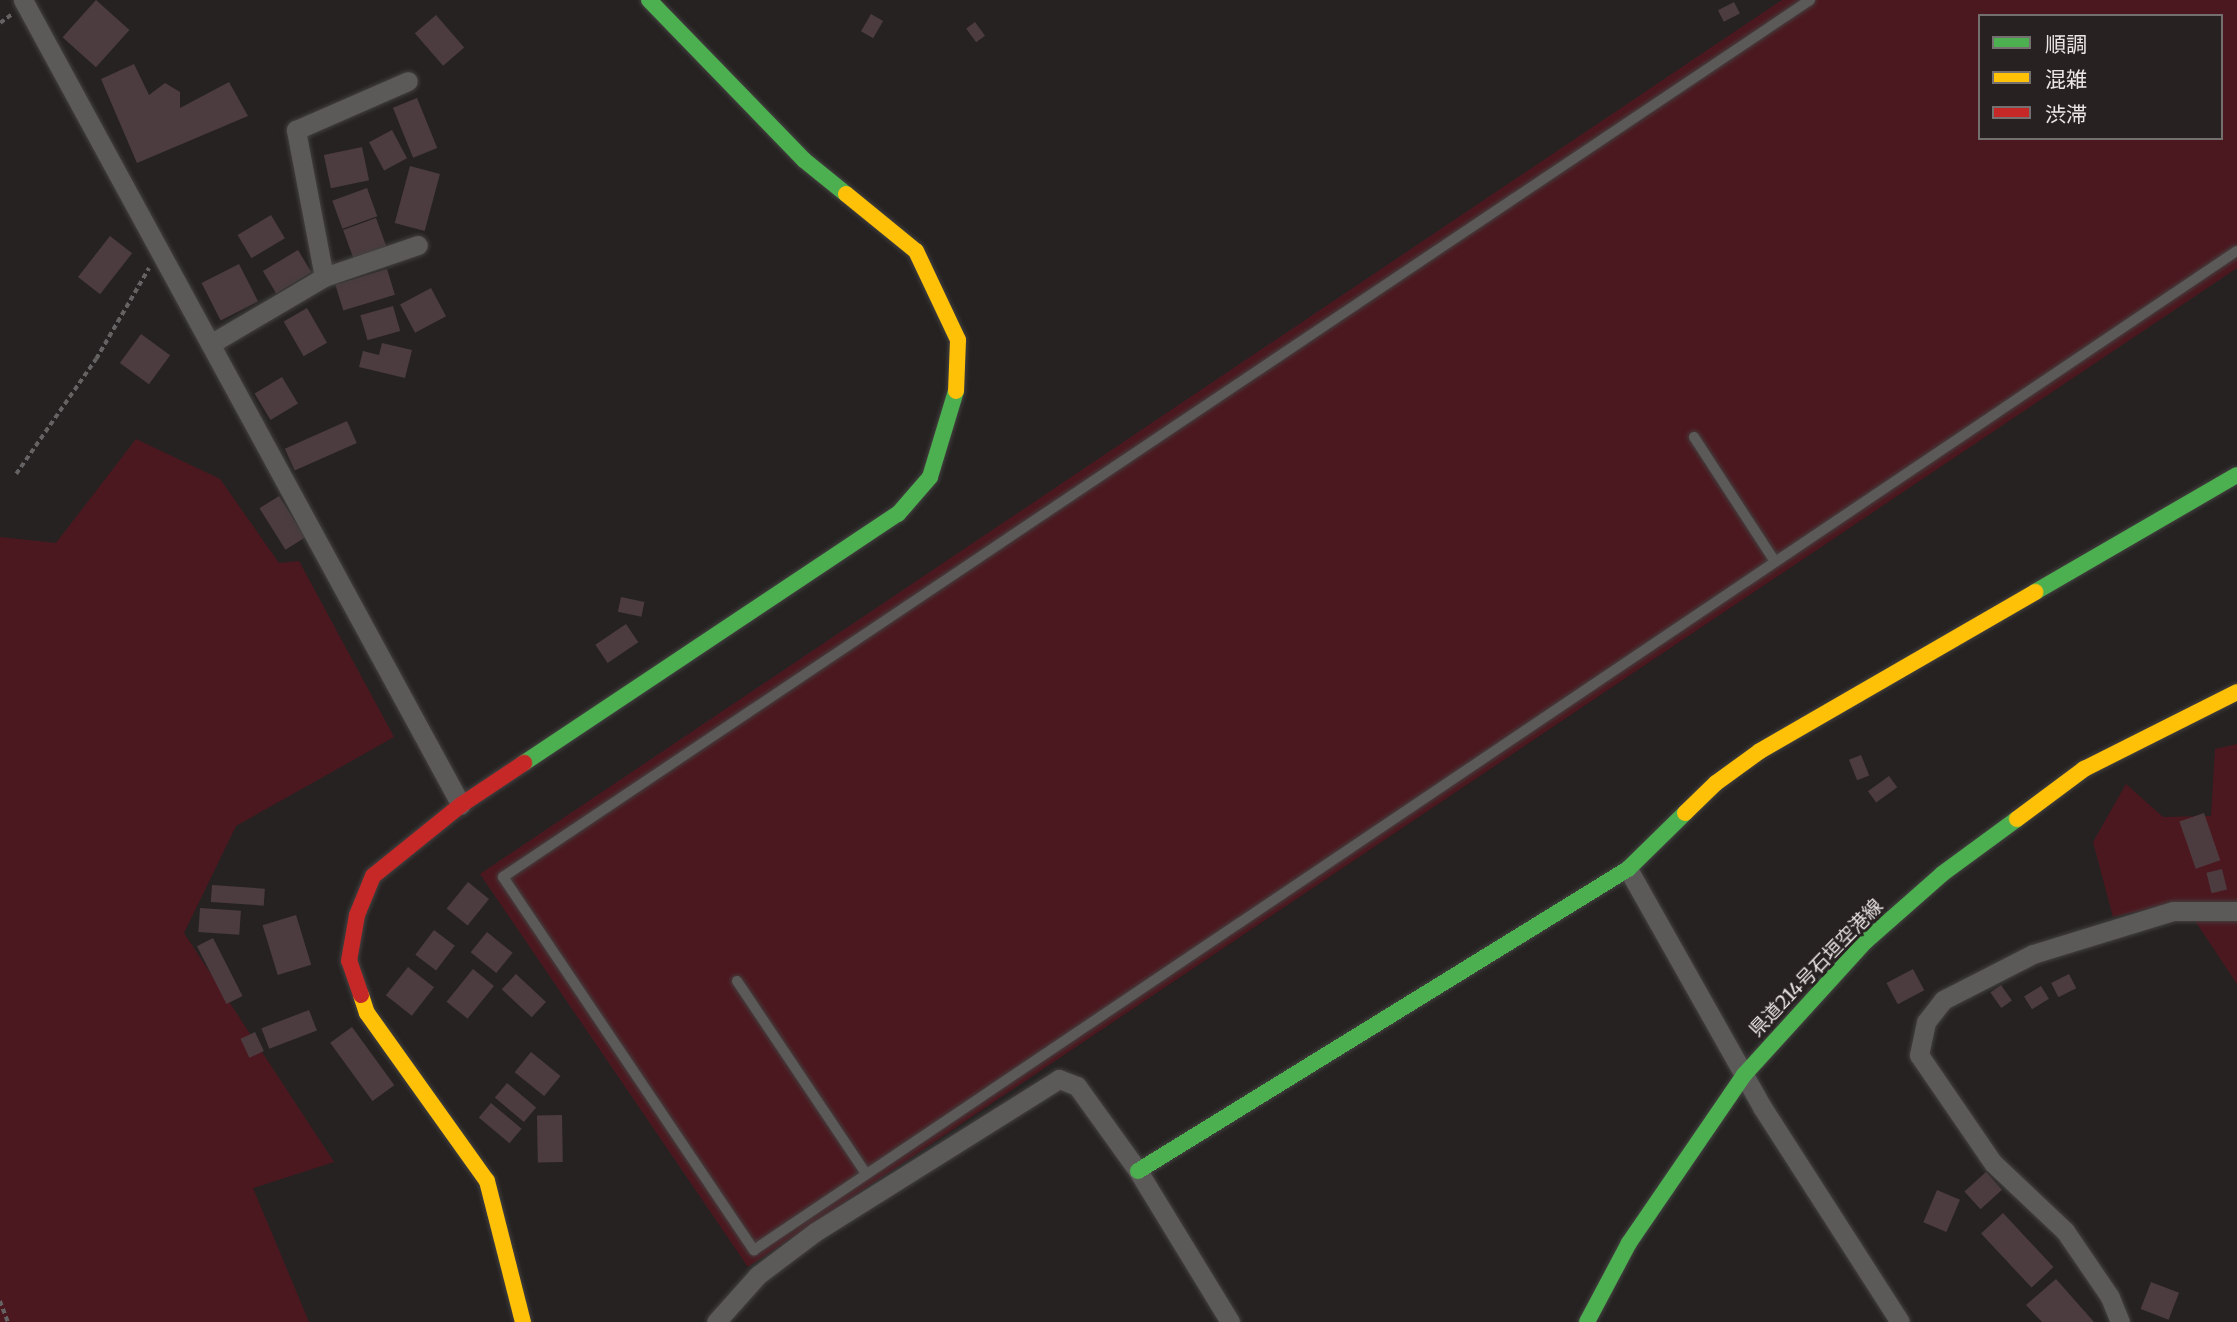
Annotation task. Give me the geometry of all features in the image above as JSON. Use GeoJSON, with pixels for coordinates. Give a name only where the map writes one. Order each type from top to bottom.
{"type":"FeatureCollection","features":[{"type":"Feature","properties":{"kind":"street"},"geometry":{"type":"LineString","coordinates":[[23,0],[461,805]]}},
{"type":"Feature","properties":{"kind":"street"},"geometry":{"type":"LineString","coordinates":[[523,1322],[487,1181],[367,1013],[349,961],[357,915],[373,876],[461,805],[898,514],[930,477],[951,420],[959,380],[958,340],[916,251],[804,160],[649,0]]}},
{"type":"Feature","properties":{"kind":"street"},"geometry":{"type":"LineString","coordinates":[[324,277],[296,130],[408,81]]}},
{"type":"Feature","properties":{"kind":"street"},"geometry":{"type":"LineString","coordinates":[[212,343],[324,277],[418,245]]}},
{"type":"Feature","properties":{"kind":"street"},"geometry":{"type":"LineString","coordinates":[[1138,1171],[1628,869],[1716,783],[1760,751],[2237,475]]}},
{"type":"Feature","properties":{"kind":"street","name":"県道214号石垣空港線"},"geometry":{"type":"LineString","coordinates":[[1587,1322],[1629,1243],[1744,1075],[1865,942],[1942,874],[2084,769],[2237,692]]}},
{"type":"Feature","properties":{"kind":"street"},"geometry":{"type":"LineString","coordinates":[[1628,869],[1744,1075],[1900,1322]]}},
{"type":"Feature","properties":{"kind":"street"},"geometry":{"type":"LineString","coordinates":[[2120,1322],[2110,1297],[2065,1231],[1993,1163],[1919,1055],[1926,1022],[1943,1000],[2033,954],[2173,911],[2237,911]]}},
{"type":"Feature","properties":{"kind":"street"},"geometry":{"type":"LineString","coordinates":[[716,1322],[758,1275],[815,1233],[1059,1079],[1077,1086],[1138,1171],[1230,1322]]}},
{"type":"Feature","properties":{"kind":"lane"},"geometry":{"type":"LineString","coordinates":[[1810,0],[503,877],[754,1250],[1774,560],[2237,251]]}},
{"type":"Feature","properties":{"kind":"lane"},"geometry":{"type":"LineString","coordinates":[[1694,437],[1774,560]]}},
{"type":"Feature","properties":{"kind":"lane"},"geometry":{"type":"LineString","coordinates":[[737,981],[866,1174]]}},
{"type":"Feature","properties":{"kind":"path"},"geometry":{"type":"LineString","coordinates":[[16,474],[96,359],[139,280],[161,253]]}},
{"type":"Feature","properties":{"kind":"path"},"geometry":{"type":"LineString","coordinates":[[0,1301],[8,1322]]}},
{"type":"Feature","properties":{"kind":"shaded area"},"geometry":{"type":"Polygon","coordinates":[[[1782,0],[2237,0],[2237,268],[748,1267],[480,874],[1782,0]]]}},
{"type":"Feature","properties":{"kind":"shaded area"},"geometry":{"type":"Polygon","coordinates":[[[136,439],[220,479],[279,563],[299,561],[394,737],[236,826],[184,933],[334,1162],[253,1188],[309,1322],[0,1322],[0,537],[56,543],[136,439]]]}},
{"type":"Feature","properties":{"kind":"shaded area"},"geometry":{"type":"Polygon","coordinates":[[[2237,744],[2237,984],[2182,901],[2113,917],[2093,842],[2126,784],[2163,817],[2211,816],[2215,749],[2237,744]]]}},
{"type":"Feature","properties":{"kind":"building"},"geometry":{"type":"Polygon","coordinates":[[[96,0],[129,30],[96,67],[63,37],[96,0]]]}},
{"type":"Feature","properties":{"kind":"building"},"geometry":{"type":"Polygon","coordinates":[[[1734,2],[1740,14],[1724,22],[1718,10],[1734,2]]]}},
{"type":"Feature","properties":{"kind":"building"},"geometry":{"type":"Polygon","coordinates":[[[871,14],[883,21],[873,38],[861,31],[871,14]]]}},
{"type":"Feature","properties":{"kind":"building"},"geometry":{"type":"Polygon","coordinates":[[[436,15],[464,47],[443,66],[415,33],[436,15]]]}},
{"type":"Feature","properties":{"kind":"building"},"geometry":{"type":"Polygon","coordinates":[[[975,22],[985,36],[976,42],[966,28],[975,22]]]}},
{"type":"Feature","properties":{"kind":"building"},"geometry":{"type":"Polygon","coordinates":[[[134,64],[149,95],[165,83],[180,92],[180,108],[229,82],[248,116],[137,163],[101,79],[134,64]]]}},
{"type":"Feature","properties":{"kind":"building"},"geometry":{"type":"Polygon","coordinates":[[[417,98],[437,148],[413,158],[393,108],[417,98]]]}},
{"type":"Feature","properties":{"kind":"building"},"geometry":{"type":"Polygon","coordinates":[[[392,130],[407,158],[384,170],[369,142],[392,130]]]}},
{"type":"Feature","properties":{"kind":"building"},"geometry":{"type":"Polygon","coordinates":[[[362,147],[369,180],[331,188],[324,155],[362,147]]]}},
{"type":"Feature","properties":{"kind":"building"},"geometry":{"type":"Polygon","coordinates":[[[410,166],[440,174],[425,231],[395,223],[410,166]]]}},
{"type":"Feature","properties":{"kind":"building"},"geometry":{"type":"Polygon","coordinates":[[[367,188],[377,216],[342,229],[332,201],[367,188]]]}},
{"type":"Feature","properties":{"kind":"building"},"geometry":{"type":"Polygon","coordinates":[[[271,215],[285,238],[251,258],[238,235],[271,215]]]}},
{"type":"Feature","properties":{"kind":"building"},"geometry":{"type":"Polygon","coordinates":[[[376,218],[386,246],[353,258],[343,230],[376,218]]]}},
{"type":"Feature","properties":{"kind":"building"},"geometry":{"type":"Polygon","coordinates":[[[110,236],[132,253],[100,294],[78,277],[110,236]]]}},
{"type":"Feature","properties":{"kind":"building"},"geometry":{"type":"Polygon","coordinates":[[[298,250],[311,272],[276,293],[263,271],[298,250]]]}},
{"type":"Feature","properties":{"kind":"building"},"geometry":{"type":"Polygon","coordinates":[[[239,264],[258,301],[221,320],[202,283],[239,264]]]}},
{"type":"Feature","properties":{"kind":"building"},"geometry":{"type":"Polygon","coordinates":[[[387,269],[395,295],[343,311],[335,285],[387,269]]]}},
{"type":"Feature","properties":{"kind":"building"},"geometry":{"type":"Polygon","coordinates":[[[431,288],[446,316],[415,333],[400,304],[431,288]]]}},
{"type":"Feature","properties":{"kind":"building"},"geometry":{"type":"Polygon","coordinates":[[[393,306],[400,331],[367,340],[360,315],[393,306]]]}},
{"type":"Feature","properties":{"kind":"building"},"geometry":{"type":"Polygon","coordinates":[[[307,308],[327,343],[304,356],[284,322],[307,308]]]}},
{"type":"Feature","properties":{"kind":"building"},"geometry":{"type":"Polygon","coordinates":[[[141,334],[170,355],[149,384],[120,363],[141,334]]]}},
{"type":"Feature","properties":{"kind":"building"},"geometry":{"type":"Polygon","coordinates":[[[382,343],[412,350],[405,378],[359,367],[363,351],[379,355],[382,343]]]}},
{"type":"Feature","properties":{"kind":"building"},"geometry":{"type":"Polygon","coordinates":[[[282,377],[298,404],[271,420],[255,393],[282,377]]]}},
{"type":"Feature","properties":{"kind":"building"},"geometry":{"type":"Polygon","coordinates":[[[347,421],[357,443],[295,471],[285,449],[347,421]]]}},
{"type":"Feature","properties":{"kind":"building"},"geometry":{"type":"Polygon","coordinates":[[[279,496],[305,538],[285,550],[259,508],[279,496]]]}},
{"type":"Feature","properties":{"kind":"building"},"geometry":{"type":"Polygon","coordinates":[[[621,597],[644,602],[641,617],[618,612],[621,597]]]}},
{"type":"Feature","properties":{"kind":"building"},"geometry":{"type":"Polygon","coordinates":[[[626,624],[638,642],[608,663],[595,645],[626,624]]]}},
{"type":"Feature","properties":{"kind":"building"},"geometry":{"type":"Polygon","coordinates":[[[1861,755],[1869,775],[1857,780],[1849,760],[1861,755]]]}},
{"type":"Feature","properties":{"kind":"building"},"geometry":{"type":"Polygon","coordinates":[[[1889,776],[1897,787],[1876,803],[1868,791],[1889,776]]]}},
{"type":"Feature","properties":{"kind":"building"},"geometry":{"type":"Polygon","coordinates":[[[2204,813],[2220,860],[2196,869],[2179,821],[2204,813]]]}},
{"type":"Feature","properties":{"kind":"building"},"geometry":{"type":"Polygon","coordinates":[[[2222,869],[2227,889],[2212,893],[2206,873],[2222,869]]]}},
{"type":"Feature","properties":{"kind":"building"},"geometry":{"type":"Polygon","coordinates":[[[468,882],[489,899],[468,925],[447,908],[468,882]]]}},
{"type":"Feature","properties":{"kind":"building"},"geometry":{"type":"Polygon","coordinates":[[[212,885],[265,889],[264,906],[211,902],[212,885]]]}},
{"type":"Feature","properties":{"kind":"building"},"geometry":{"type":"Polygon","coordinates":[[[200,908],[241,911],[239,935],[198,932],[200,908]]]}},
{"type":"Feature","properties":{"kind":"building"},"geometry":{"type":"Polygon","coordinates":[[[296,915],[311,965],[278,975],[263,925],[296,915]]]}},
{"type":"Feature","properties":{"kind":"building"},"geometry":{"type":"Polygon","coordinates":[[[434,930],[455,946],[436,970],[415,955],[434,930]]]}},
{"type":"Feature","properties":{"kind":"building"},"geometry":{"type":"Polygon","coordinates":[[[487,932],[513,953],[496,973],[471,952],[487,932]]]}},
{"type":"Feature","properties":{"kind":"building"},"geometry":{"type":"Polygon","coordinates":[[[213,938],[243,996],[226,1004],[197,946],[213,938]]]}},
{"type":"Feature","properties":{"kind":"building"},"geometry":{"type":"Polygon","coordinates":[[[408,967],[434,987],[412,1016],[386,995],[408,967]]]}},
{"type":"Feature","properties":{"kind":"building"},"geometry":{"type":"Polygon","coordinates":[[[473,969],[494,986],[468,1019],[447,1002],[473,969]]]}},
{"type":"Feature","properties":{"kind":"building"},"geometry":{"type":"Polygon","coordinates":[[[1913,969],[1924,990],[1898,1004],[1887,983],[1913,969]]]}},
{"type":"Feature","properties":{"kind":"building"},"geometry":{"type":"Polygon","coordinates":[[[516,974],[546,1002],[532,1017],[502,989],[516,974]]]}},
{"type":"Feature","properties":{"kind":"building"},"geometry":{"type":"Polygon","coordinates":[[[2069,974],[2076,988],[2058,997],[2051,983],[2069,974]]]}},
{"type":"Feature","properties":{"kind":"building"},"geometry":{"type":"Polygon","coordinates":[[[2001,985],[2012,1001],[2001,1008],[1990,992],[2001,985]]]}},
{"type":"Feature","properties":{"kind":"building"},"geometry":{"type":"Polygon","coordinates":[[[2041,986],[2049,999],[2032,1009],[2024,997],[2041,986]]]}},
{"type":"Feature","properties":{"kind":"building"},"geometry":{"type":"Polygon","coordinates":[[[309,1010],[317,1031],[269,1049],[261,1028],[309,1010]]]}},
{"type":"Feature","properties":{"kind":"building"},"geometry":{"type":"Polygon","coordinates":[[[352,1027],[394,1085],[372,1101],[330,1043],[352,1027]]]}},
{"type":"Feature","properties":{"kind":"building"},"geometry":{"type":"Polygon","coordinates":[[[255,1032],[264,1051],[249,1058],[240,1039],[255,1032]]]}},
{"type":"Feature","properties":{"kind":"building"},"geometry":{"type":"Polygon","coordinates":[[[531,1052],[561,1076],[544,1096],[515,1072],[531,1052]]]}},
{"type":"Feature","properties":{"kind":"building"},"geometry":{"type":"Polygon","coordinates":[[[507,1083],[536,1107],[524,1122],[495,1098],[507,1083]]]}},
{"type":"Feature","properties":{"kind":"building"},"geometry":{"type":"Polygon","coordinates":[[[491,1103],[522,1129],[509,1143],[479,1118],[491,1103]]]}},
{"type":"Feature","properties":{"kind":"building"},"geometry":{"type":"Polygon","coordinates":[[[537,1115],[562,1115],[563,1162],[538,1162],[537,1115]]]}},
{"type":"Feature","properties":{"kind":"building"},"geometry":{"type":"Polygon","coordinates":[[[1986,1172],[2002,1190],[1981,1209],[1964,1191],[1986,1172]]]}},
{"type":"Feature","properties":{"kind":"building"},"geometry":{"type":"Polygon","coordinates":[[[1937,1190],[1960,1200],[1946,1232],[1923,1222],[1937,1190]]]}},
{"type":"Feature","properties":{"kind":"building"},"geometry":{"type":"Polygon","coordinates":[[[2003,1213],[2053,1267],[2032,1288],[1981,1233],[2003,1213]]]}},
{"type":"Feature","properties":{"kind":"building"},"geometry":{"type":"Polygon","coordinates":[[[2056,1279],[2094,1322],[2042,1322],[2026,1305],[2056,1279]]]}},
{"type":"Feature","properties":{"kind":"building"},"geometry":{"type":"Polygon","coordinates":[[[2151,1282],[2179,1293],[2169,1320],[2141,1309],[2151,1282]]]}},
{"type":"Feature","properties":{"kind":"traffic: fast"},"geometry":{"type":"LineString","coordinates":[[649,0],[804,160],[846,194]]}},
{"type":"Feature","properties":{"kind":"traffic: fast"},"geometry":{"type":"LineString","coordinates":[[524,763],[898,514],[930,477],[956,391]]}},
{"type":"Feature","properties":{"kind":"traffic: fast"},"geometry":{"type":"LineString","coordinates":[[2035,592],[2237,475]]}},
{"type":"Feature","properties":{"kind":"traffic: fast"},"geometry":{"type":"LineString","coordinates":[[1138,1171],[1628,869],[1685,813]]}},
{"type":"Feature","properties":{"kind":"traffic: fast"},"geometry":{"type":"LineString","coordinates":[[1587,1322],[1629,1243],[1744,1075],[1865,942],[1942,874],[2017,819]]}},
{"type":"Feature","properties":{"kind":"traffic: slow"},"geometry":{"type":"LineString","coordinates":[[846,194],[916,251],[958,340],[956,391]]}},
{"type":"Feature","properties":{"kind":"traffic: slow"},"geometry":{"type":"LineString","coordinates":[[1685,813],[1716,783],[1760,751],[2035,592]]}},
{"type":"Feature","properties":{"kind":"traffic: slow"},"geometry":{"type":"LineString","coordinates":[[2017,819],[2084,769],[2237,692]]}},
{"type":"Feature","properties":{"kind":"traffic: slow"},"geometry":{"type":"LineString","coordinates":[[361,995],[367,1013],[487,1181],[523,1322]]}},
{"type":"Feature","properties":{"kind":"traffic: jam"},"geometry":{"type":"LineString","coordinates":[[361,995],[349,961],[357,915],[373,876],[461,805],[524,763]]}}]}
